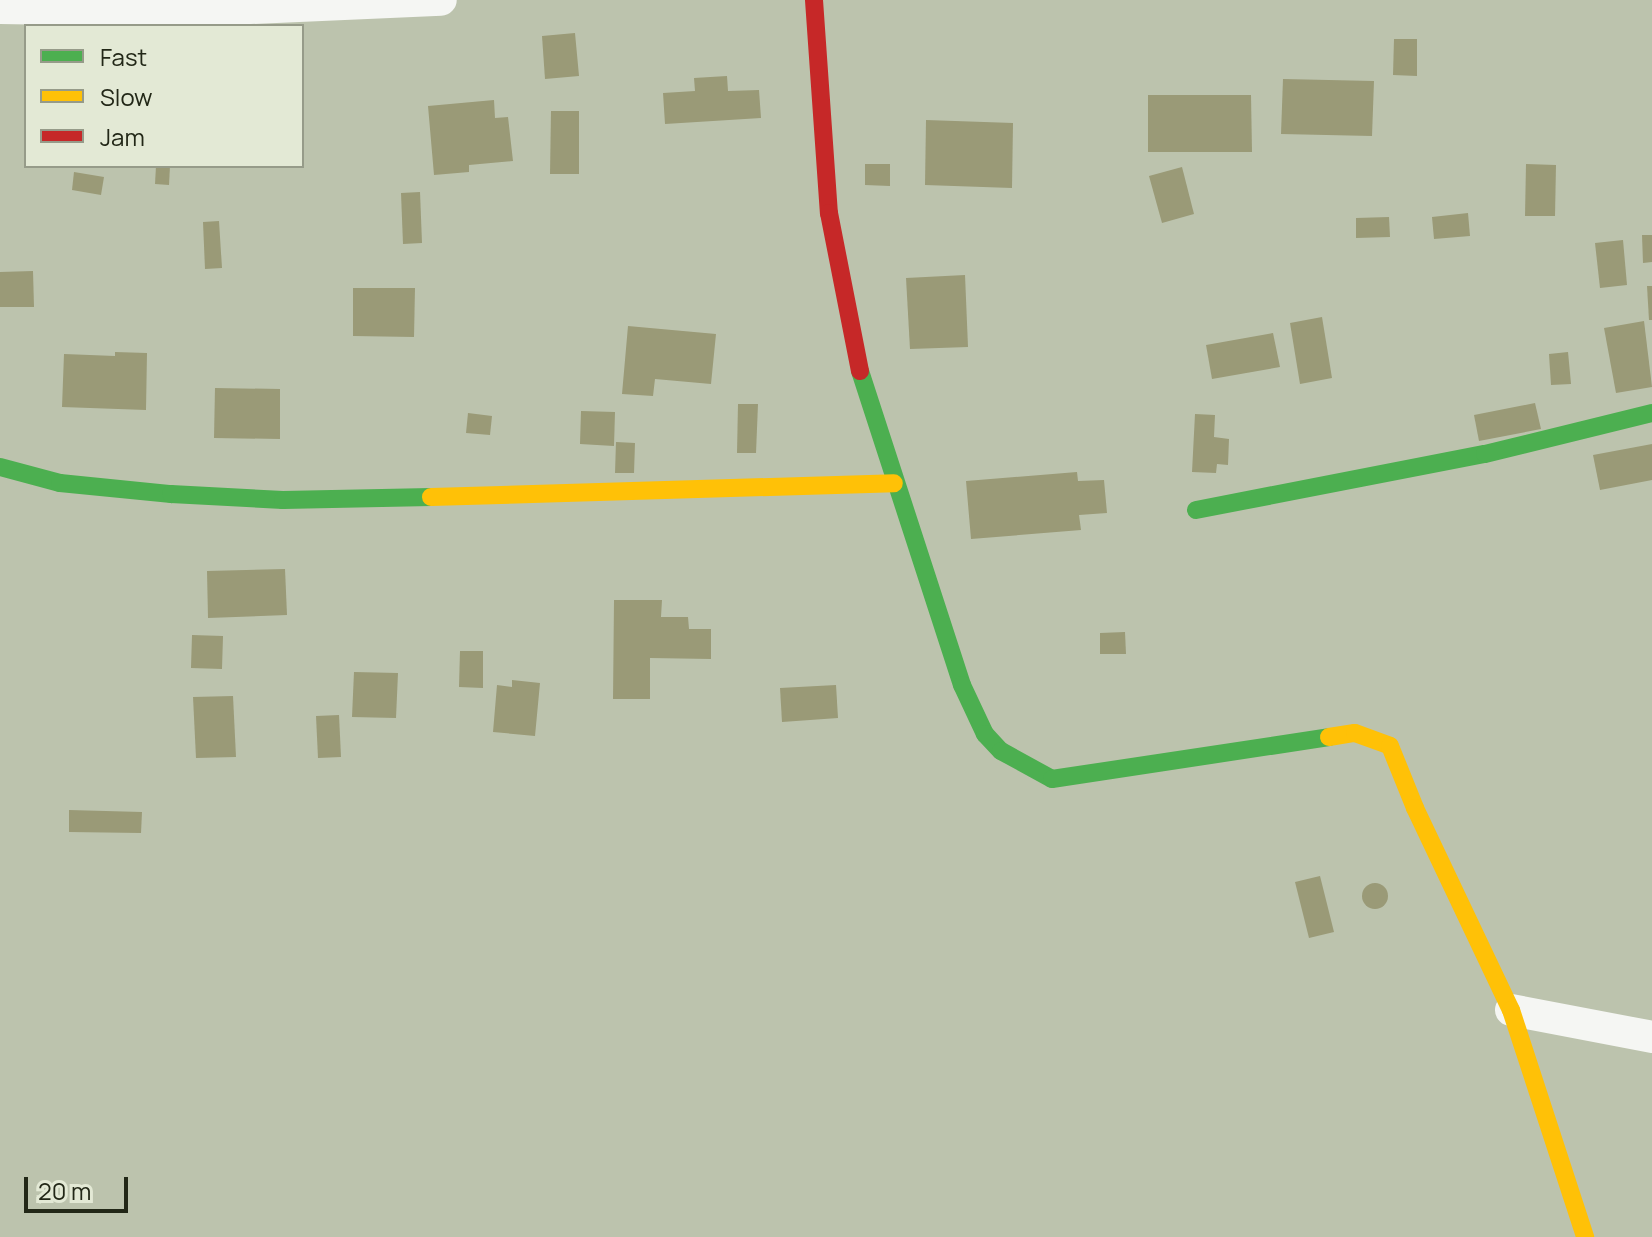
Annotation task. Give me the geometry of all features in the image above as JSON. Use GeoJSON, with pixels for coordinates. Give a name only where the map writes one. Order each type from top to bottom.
{"type":"FeatureCollection","features":[{"type":"Feature","properties":{"kind":"street"},"geometry":{"type":"LineString","coordinates":[[0,8],[36,4],[184,11],[441,0]]}},
{"type":"Feature","properties":{"kind":"street"},"geometry":{"type":"LineString","coordinates":[[814,0],[829,213],[857,361],[894,483],[930,579],[962,685],[985,734],[1001,751],[1052,779],[1355,733],[1381,740],[1390,746],[1511,1010],[1585,1237]]}},
{"type":"Feature","properties":{"kind":"street"},"geometry":{"type":"LineString","coordinates":[[1196,510],[1485,454],[1652,413]]}},
{"type":"Feature","properties":{"kind":"street"},"geometry":{"type":"LineString","coordinates":[[0,467],[60,483],[171,494],[283,500],[631,494],[894,483]]}},
{"type":"Feature","properties":{"kind":"street"},"geometry":{"type":"LineString","coordinates":[[1511,1010],[1652,1037]]}},
{"type":"Feature","properties":{"kind":"building"},"geometry":{"type":"Polygon","coordinates":[[[575,33],[579,76],[545,79],[542,36],[575,33]]]}},
{"type":"Feature","properties":{"kind":"building"},"geometry":{"type":"Polygon","coordinates":[[[1394,39],[1417,39],[1417,76],[1393,75],[1394,39]]]}},
{"type":"Feature","properties":{"kind":"building"},"geometry":{"type":"Polygon","coordinates":[[[727,76],[728,91],[759,90],[761,118],[665,124],[663,93],[695,91],[694,78],[727,76]]]}},
{"type":"Feature","properties":{"kind":"building"},"geometry":{"type":"Polygon","coordinates":[[[1283,79],[1374,81],[1372,136],[1281,134],[1283,79]]]}},
{"type":"Feature","properties":{"kind":"building"},"geometry":{"type":"Polygon","coordinates":[[[1148,95],[1251,95],[1252,152],[1148,152],[1148,95]]]}},
{"type":"Feature","properties":{"kind":"building"},"geometry":{"type":"Polygon","coordinates":[[[494,100],[495,118],[508,117],[513,161],[469,165],[469,172],[434,175],[428,106],[494,100]]]}},
{"type":"Feature","properties":{"kind":"building"},"geometry":{"type":"Polygon","coordinates":[[[551,111],[579,111],[579,174],[550,174],[551,111]]]}},
{"type":"Feature","properties":{"kind":"building"},"geometry":{"type":"Polygon","coordinates":[[[926,120],[1013,123],[1012,188],[925,185],[926,120]]]}},
{"type":"Feature","properties":{"kind":"building"},"geometry":{"type":"Polygon","coordinates":[[[865,164],[890,164],[890,186],[865,185],[865,164]]]}},
{"type":"Feature","properties":{"kind":"building"},"geometry":{"type":"Polygon","coordinates":[[[1526,164],[1556,165],[1555,216],[1525,216],[1526,164]]]}},
{"type":"Feature","properties":{"kind":"building"},"geometry":{"type":"Polygon","coordinates":[[[1182,167],[1194,214],[1162,223],[1149,176],[1182,167]]]}},
{"type":"Feature","properties":{"kind":"building"},"geometry":{"type":"Polygon","coordinates":[[[156,168],[170,168],[169,185],[155,184],[156,168]]]}},
{"type":"Feature","properties":{"kind":"building"},"geometry":{"type":"Polygon","coordinates":[[[74,172],[104,177],[101,195],[72,190],[74,172]]]}},
{"type":"Feature","properties":{"kind":"building"},"geometry":{"type":"Polygon","coordinates":[[[420,192],[422,243],[403,244],[401,193],[420,192]]]}},
{"type":"Feature","properties":{"kind":"building"},"geometry":{"type":"Polygon","coordinates":[[[1468,213],[1470,236],[1434,239],[1432,217],[1468,213]]]}},
{"type":"Feature","properties":{"kind":"building"},"geometry":{"type":"Polygon","coordinates":[[[1389,217],[1390,237],[1356,238],[1356,218],[1389,217]]]}},
{"type":"Feature","properties":{"kind":"building"},"geometry":{"type":"Polygon","coordinates":[[[219,221],[222,268],[205,269],[203,222],[219,221]]]}},
{"type":"Feature","properties":{"kind":"building"},"geometry":{"type":"Polygon","coordinates":[[[1642,235],[1652,235],[1652,262],[1643,263],[1642,235]]]}},
{"type":"Feature","properties":{"kind":"building"},"geometry":{"type":"Polygon","coordinates":[[[1623,240],[1627,285],[1600,288],[1595,243],[1623,240]]]}},
{"type":"Feature","properties":{"kind":"building"},"geometry":{"type":"Polygon","coordinates":[[[33,271],[34,307],[0,307],[0,272],[33,271]]]}},
{"type":"Feature","properties":{"kind":"building"},"geometry":{"type":"Polygon","coordinates":[[[965,275],[968,347],[910,349],[906,278],[965,275]]]}},
{"type":"Feature","properties":{"kind":"building"},"geometry":{"type":"Polygon","coordinates":[[[1647,286],[1652,286],[1652,320],[1649,320],[1647,286]]]}},
{"type":"Feature","properties":{"kind":"building"},"geometry":{"type":"Polygon","coordinates":[[[353,288],[415,288],[414,337],[353,336],[353,288]]]}},
{"type":"Feature","properties":{"kind":"building"},"geometry":{"type":"Polygon","coordinates":[[[1322,317],[1332,378],[1300,384],[1290,323],[1322,317]]]}},
{"type":"Feature","properties":{"kind":"building"},"geometry":{"type":"Polygon","coordinates":[[[1644,321],[1652,387],[1616,393],[1604,328],[1644,321]]]}},
{"type":"Feature","properties":{"kind":"building"},"geometry":{"type":"Polygon","coordinates":[[[628,326],[716,334],[711,384],[655,379],[653,396],[622,394],[628,326]]]}},
{"type":"Feature","properties":{"kind":"building"},"geometry":{"type":"Polygon","coordinates":[[[1273,333],[1280,367],[1212,379],[1206,345],[1273,333]]]}},
{"type":"Feature","properties":{"kind":"building"},"geometry":{"type":"Polygon","coordinates":[[[115,352],[147,353],[146,410],[62,407],[64,354],[115,356],[115,352]]]}},
{"type":"Feature","properties":{"kind":"building"},"geometry":{"type":"Polygon","coordinates":[[[1568,352],[1571,384],[1551,385],[1549,354],[1568,352]]]}},
{"type":"Feature","properties":{"kind":"building"},"geometry":{"type":"Polygon","coordinates":[[[215,388],[280,389],[280,439],[214,438],[215,388]]]}},
{"type":"Feature","properties":{"kind":"building"},"geometry":{"type":"Polygon","coordinates":[[[1535,403],[1541,429],[1479,441],[1474,415],[1535,403]]]}},
{"type":"Feature","properties":{"kind":"building"},"geometry":{"type":"Polygon","coordinates":[[[738,404],[758,404],[756,453],[737,453],[738,404]]]}},
{"type":"Feature","properties":{"kind":"building"},"geometry":{"type":"Polygon","coordinates":[[[581,411],[615,412],[614,446],[580,444],[581,411]]]}},
{"type":"Feature","properties":{"kind":"building"},"geometry":{"type":"Polygon","coordinates":[[[468,413],[492,416],[490,435],[466,433],[468,413]]]}},
{"type":"Feature","properties":{"kind":"building"},"geometry":{"type":"Polygon","coordinates":[[[1195,414],[1215,415],[1214,437],[1229,439],[1228,465],[1217,464],[1216,473],[1192,472],[1195,414]]]}},
{"type":"Feature","properties":{"kind":"building"},"geometry":{"type":"Polygon","coordinates":[[[616,442],[635,443],[634,473],[615,473],[616,442]]]}},
{"type":"Feature","properties":{"kind":"building"},"geometry":{"type":"Polygon","coordinates":[[[1652,444],[1652,480],[1600,490],[1593,455],[1652,444]]]}},
{"type":"Feature","properties":{"kind":"building"},"geometry":{"type":"Polygon","coordinates":[[[1077,472],[1078,481],[1104,480],[1107,513],[1079,515],[1081,530],[971,539],[966,481],[1077,472]]]}},
{"type":"Feature","properties":{"kind":"building"},"geometry":{"type":"Polygon","coordinates":[[[285,569],[287,615],[208,618],[207,571],[285,569]]]}},
{"type":"Feature","properties":{"kind":"building"},"geometry":{"type":"Polygon","coordinates":[[[614,600],[662,600],[661,617],[688,617],[689,629],[711,629],[711,659],[650,658],[650,699],[613,699],[614,600]]]}},
{"type":"Feature","properties":{"kind":"building"},"geometry":{"type":"Polygon","coordinates":[[[1125,632],[1126,654],[1100,654],[1100,633],[1125,632]]]}},
{"type":"Feature","properties":{"kind":"building"},"geometry":{"type":"Polygon","coordinates":[[[192,635],[223,636],[222,669],[191,668],[192,635]]]}},
{"type":"Feature","properties":{"kind":"building"},"geometry":{"type":"Polygon","coordinates":[[[460,651],[483,651],[483,688],[459,687],[460,651]]]}},
{"type":"Feature","properties":{"kind":"building"},"geometry":{"type":"Polygon","coordinates":[[[354,672],[398,673],[396,718],[352,717],[354,672]]]}},
{"type":"Feature","properties":{"kind":"building"},"geometry":{"type":"Polygon","coordinates":[[[512,680],[540,683],[535,736],[493,732],[497,685],[512,687],[512,680]]]}},
{"type":"Feature","properties":{"kind":"building"},"geometry":{"type":"Polygon","coordinates":[[[836,685],[838,718],[782,722],[780,688],[836,685]]]}},
{"type":"Feature","properties":{"kind":"building"},"geometry":{"type":"Polygon","coordinates":[[[233,696],[236,757],[196,758],[193,697],[233,696]]]}},
{"type":"Feature","properties":{"kind":"building"},"geometry":{"type":"Polygon","coordinates":[[[339,715],[341,757],[318,758],[316,716],[339,715]]]}},
{"type":"Feature","properties":{"kind":"building"},"geometry":{"type":"Polygon","coordinates":[[[69,810],[142,812],[141,833],[69,832],[69,810]]]}},
{"type":"Feature","properties":{"kind":"building"},"geometry":{"type":"Polygon","coordinates":[[[1320,876],[1334,932],[1309,938],[1295,882],[1320,876]]]}},
{"type":"Feature","properties":{"kind":"building"},"geometry":{"type":"Polygon","coordinates":[[[1375,883],[1384,887],[1388,896],[1384,905],[1375,909],[1366,905],[1362,896],[1366,887],[1375,883]]]}},
{"type":"Feature","properties":{"kind":"traffic: fast"},"geometry":{"type":"LineString","coordinates":[[860,371],[962,685],[985,734],[1001,751],[1052,779],[1329,737]]}},
{"type":"Feature","properties":{"kind":"traffic: fast"},"geometry":{"type":"LineString","coordinates":[[1196,510],[1485,454],[1652,413]]}},
{"type":"Feature","properties":{"kind":"traffic: fast"},"geometry":{"type":"LineString","coordinates":[[0,467],[60,483],[171,494],[283,500],[431,497]]}},
{"type":"Feature","properties":{"kind":"traffic: slow"},"geometry":{"type":"LineString","coordinates":[[431,497],[894,483]]}},
{"type":"Feature","properties":{"kind":"traffic: slow"},"geometry":{"type":"LineString","coordinates":[[1329,737],[1355,733],[1390,746],[1415,808],[1511,1010],[1585,1237]]}},
{"type":"Feature","properties":{"kind":"traffic: jam"},"geometry":{"type":"LineString","coordinates":[[814,0],[829,213],[860,371]]}}]}
